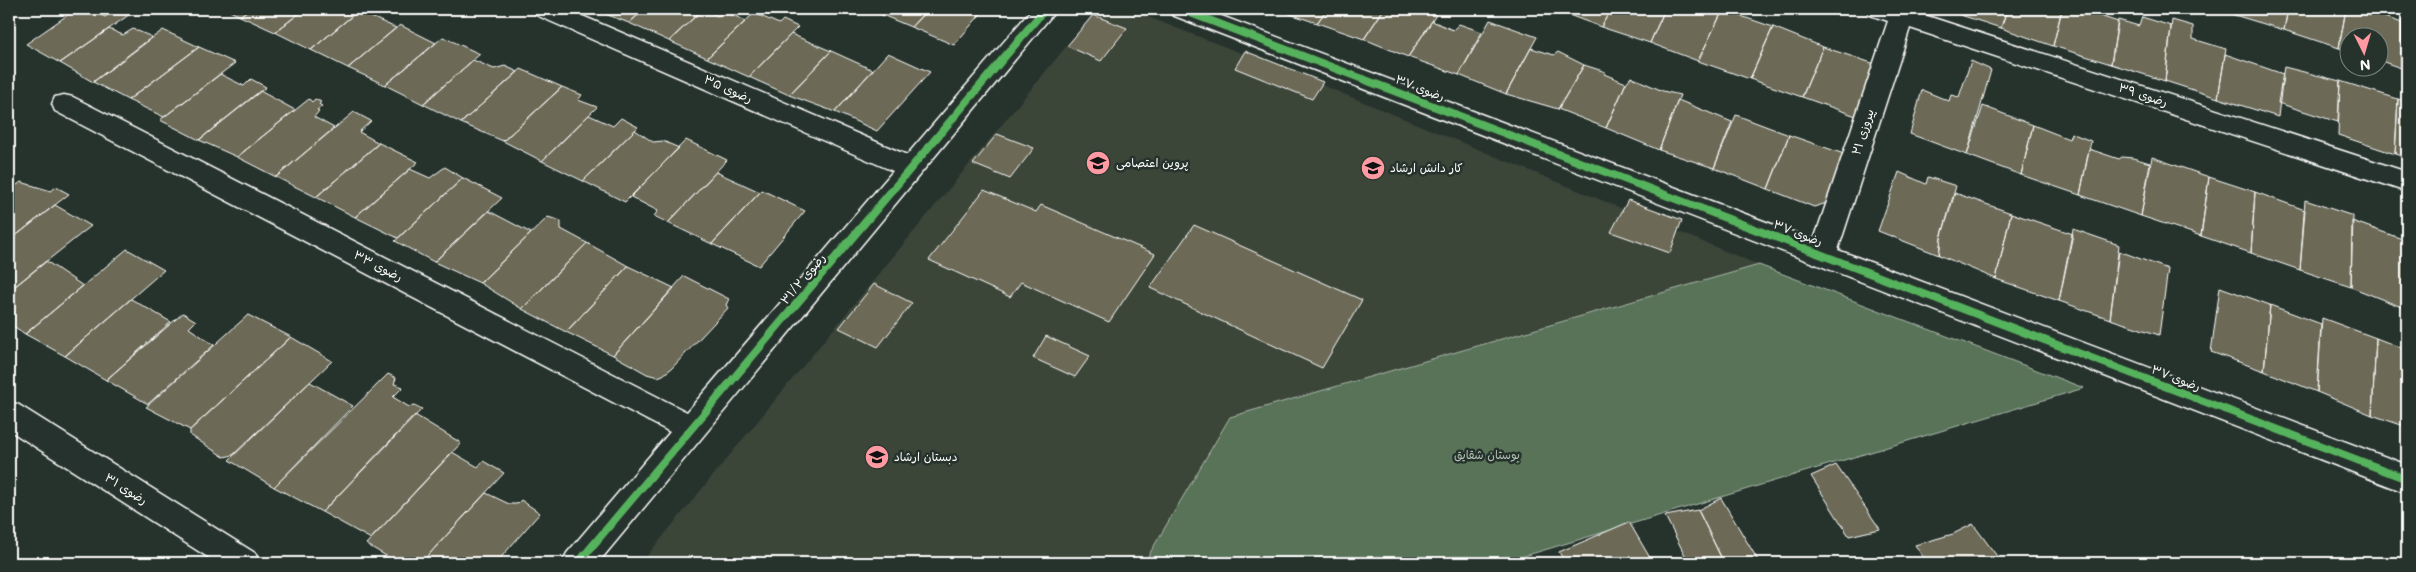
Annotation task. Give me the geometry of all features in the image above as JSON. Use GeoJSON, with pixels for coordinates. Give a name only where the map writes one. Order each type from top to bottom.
{"type":"FeatureCollection","features":[{"type":"Feature","properties":{"kind":"street","name":"رضوی ۳۵"},"geometry":{"type":"LineString","coordinates":[[544,9],[911,168]]}},
{"type":"Feature","properties":{"kind":"street","name":"رضوی ۳۱/۲"},"geometry":{"type":"LineString","coordinates":[[578,563],[1045,9]]}},
{"type":"Feature","properties":{"kind":"street","name":"رضوی ۳۷"},"geometry":{"type":"LineString","coordinates":[[1180,9],[2407,479]]}},
{"type":"Feature","properties":{"kind":"street","name":"پیروزی ۲۱"},"geometry":{"type":"LineString","coordinates":[[1823,255],[1894,11]]}},
{"type":"Feature","properties":{"kind":"street","name":"رضوی ۳۹"},"geometry":{"type":"LineString","coordinates":[[1894,11],[2407,182]]}},
{"type":"Feature","properties":{"kind":"street","name":"رضوی ۳۳"},"geometry":{"type":"LineString","coordinates":[[64,104],[692,429]]}},
{"type":"Feature","properties":{"kind":"street","name":"رضوی ۳۱"},"geometry":{"type":"LineString","coordinates":[[12,422],[244,563]]}},
{"type":"Feature","properties":{"kind":"shaded area"},"geometry":{"type":"Polygon","coordinates":[[[1097,9],[1127,9],[1288,71],[1759,265],[1230,417],[1144,563],[641,563],[1097,9]]]}},
{"type":"Feature","properties":{"kind":"green space","name":"بوستان شقایق"},"geometry":{"type":"Polygon","coordinates":[[[1759,265],[2084,388],[1501,563],[1144,563],[1230,417],[1759,265]]]}},
{"type":"Feature","properties":{"kind":"building"},"geometry":{"type":"Polygon","coordinates":[[[76,9],[90,9],[105,17],[116,9],[126,9],[133,12],[60,63],[26,44],[76,9]]]}},
{"type":"Feature","properties":{"kind":"building"},"geometry":{"type":"Polygon","coordinates":[[[226,9],[249,9],[240,16],[226,9]]]}},
{"type":"Feature","properties":{"kind":"building"},"geometry":{"type":"Polygon","coordinates":[[[249,9],[305,9],[275,32],[240,16],[249,9]]]}},
{"type":"Feature","properties":{"kind":"building"},"geometry":{"type":"Polygon","coordinates":[[[305,9],[360,9],[311,50],[275,32],[305,9]]]}},
{"type":"Feature","properties":{"kind":"building"},"geometry":{"type":"Polygon","coordinates":[[[592,9],[645,9],[629,23],[592,9]]]}},
{"type":"Feature","properties":{"kind":"building"},"geometry":{"type":"Polygon","coordinates":[[[645,9],[703,9],[669,41],[629,23],[645,9]]]}},
{"type":"Feature","properties":{"kind":"building"},"geometry":{"type":"Polygon","coordinates":[[[703,9],[718,16],[724,11],[746,21],[707,58],[669,41],[703,9]]]}},
{"type":"Feature","properties":{"kind":"building"},"geometry":{"type":"Polygon","coordinates":[[[871,9],[928,9],[911,27],[871,9]]]}},
{"type":"Feature","properties":{"kind":"building"},"geometry":{"type":"Polygon","coordinates":[[[928,9],[985,9],[954,45],[911,27],[928,9]]]}},
{"type":"Feature","properties":{"kind":"building"},"geometry":{"type":"Polygon","coordinates":[[[1275,9],[1327,9],[1317,23],[1275,9]]]}},
{"type":"Feature","properties":{"kind":"building"},"geometry":{"type":"Polygon","coordinates":[[[1327,9],[1384,9],[1364,39],[1317,23],[1327,9]]]}},
{"type":"Feature","properties":{"kind":"building"},"geometry":{"type":"Polygon","coordinates":[[[1384,9],[1419,9],[1436,15],[1408,57],[1364,39],[1384,9]]]}},
{"type":"Feature","properties":{"kind":"building"},"geometry":{"type":"Polygon","coordinates":[[[1553,9],[1611,9],[1601,27],[1553,9]]]}},
{"type":"Feature","properties":{"kind":"building"},"geometry":{"type":"Polygon","coordinates":[[[1611,9],[1665,9],[1650,43],[1601,27],[1611,9]]]}},
{"type":"Feature","properties":{"kind":"building"},"geometry":{"type":"Polygon","coordinates":[[[1665,9],[1723,10],[1698,61],[1650,43],[1665,9]]]}},
{"type":"Feature","properties":{"kind":"building"},"geometry":{"type":"Polygon","coordinates":[[[1949,9],[2007,9],[2001,28],[1948,11],[1949,9]]]}},
{"type":"Feature","properties":{"kind":"building"},"geometry":{"type":"Polygon","coordinates":[[[2007,9],[2062,9],[2053,46],[2001,28],[2007,9]]]}},
{"type":"Feature","properties":{"kind":"building"},"geometry":{"type":"Polygon","coordinates":[[[2062,9],[2079,9],[2118,22],[2111,64],[2053,46],[2062,9]]]}},
{"type":"Feature","properties":{"kind":"building"},"geometry":{"type":"Polygon","coordinates":[[[2232,9],[2288,9],[2284,30],[2231,14],[2232,9]]]}},
{"type":"Feature","properties":{"kind":"building"},"geometry":{"type":"Polygon","coordinates":[[[2288,9],[2346,9],[2343,28],[2338,28],[2338,48],[2284,30],[2288,9]]]}},
{"type":"Feature","properties":{"kind":"building"},"geometry":{"type":"Polygon","coordinates":[[[2346,9],[2361,9],[2402,23],[2401,68],[2388,63],[2388,28],[2343,28],[2346,9]]]}},
{"type":"Feature","properties":{"kind":"building"},"geometry":{"type":"Polygon","coordinates":[[[1723,10],[1773,27],[1750,79],[1698,61],[1723,10]]]}},
{"type":"Feature","properties":{"kind":"building"},"geometry":{"type":"Polygon","coordinates":[[[358,11],[396,28],[348,68],[311,50],[358,11]]]}},
{"type":"Feature","properties":{"kind":"building"},"geometry":{"type":"Polygon","coordinates":[[[754,13],[779,24],[783,20],[798,27],[749,77],[707,58],[754,13]]]}},
{"type":"Feature","properties":{"kind":"building"},"geometry":{"type":"Polygon","coordinates":[[[1093,15],[1127,28],[1101,61],[1067,46],[1093,15]]]}},
{"type":"Feature","properties":{"kind":"building"},"geometry":{"type":"Polygon","coordinates":[[[2142,17],[2171,26],[2165,81],[2111,64],[2118,20],[2139,26],[2142,17]]]}},
{"type":"Feature","properties":{"kind":"building"},"geometry":{"type":"Polygon","coordinates":[[[2402,17],[2407,18],[2407,70],[2401,68],[2402,17]]]}},
{"type":"Feature","properties":{"kind":"building"},"geometry":{"type":"Polygon","coordinates":[[[1490,20],[1537,37],[1506,94],[1459,75],[1490,20]]]}},
{"type":"Feature","properties":{"kind":"building"},"geometry":{"type":"Polygon","coordinates":[[[2172,20],[2193,26],[2193,39],[2226,49],[2218,98],[2165,81],[2172,20]]]}},
{"type":"Feature","properties":{"kind":"building"},"geometry":{"type":"Polygon","coordinates":[[[1432,21],[1453,30],[1459,24],[1482,32],[1459,75],[1408,57],[1432,21]]]}},
{"type":"Feature","properties":{"kind":"building"},"geometry":{"type":"Polygon","coordinates":[[[400,25],[436,43],[385,85],[348,68],[400,25]]]}},
{"type":"Feature","properties":{"kind":"building"},"geometry":{"type":"Polygon","coordinates":[[[1773,27],[1823,47],[1802,97],[1750,79],[1773,27]]]}},
{"type":"Feature","properties":{"kind":"building"},"geometry":{"type":"Polygon","coordinates":[[[109,29],[123,35],[133,29],[152,37],[93,82],[60,63],[109,29]]]}},
{"type":"Feature","properties":{"kind":"building"},"geometry":{"type":"Polygon","coordinates":[[[163,30],[199,47],[128,100],[93,82],[163,30]]]}},
{"type":"Feature","properties":{"kind":"building"},"geometry":{"type":"Polygon","coordinates":[[[791,34],[831,51],[789,95],[749,77],[791,34]]]}},
{"type":"Feature","properties":{"kind":"building"},"geometry":{"type":"Polygon","coordinates":[[[443,37],[480,54],[423,104],[385,85],[443,37]]]}},
{"type":"Feature","properties":{"kind":"building"},"geometry":{"type":"Polygon","coordinates":[[[199,47],[235,63],[164,117],[128,100],[199,47]]]}},
{"type":"Feature","properties":{"kind":"building"},"geometry":{"type":"Polygon","coordinates":[[[1823,47],[1875,64],[1856,116],[1802,97],[1823,47]]]}},
{"type":"Feature","properties":{"kind":"building"},"geometry":{"type":"Polygon","coordinates":[[[1531,48],[1554,55],[1558,52],[1584,65],[1558,109],[1506,94],[1531,48]]]}},
{"type":"Feature","properties":{"kind":"building"},"geometry":{"type":"Polygon","coordinates":[[[831,51],[873,70],[835,112],[789,95],[831,51]]]}},
{"type":"Feature","properties":{"kind":"building"},"geometry":{"type":"Polygon","coordinates":[[[1245,51],[1323,82],[1312,99],[1235,68],[1245,51]]]}},
{"type":"Feature","properties":{"kind":"building"},"geometry":{"type":"Polygon","coordinates":[[[888,53],[930,72],[877,131],[835,112],[888,53]]]}},
{"type":"Feature","properties":{"kind":"building"},"geometry":{"type":"Polygon","coordinates":[[[2225,54],[2283,74],[2278,117],[2218,98],[2225,54]]]}},
{"type":"Feature","properties":{"kind":"building"},"geometry":{"type":"Polygon","coordinates":[[[473,60],[494,69],[505,66],[518,72],[461,123],[423,104],[473,60]]]}},
{"type":"Feature","properties":{"kind":"building"},"geometry":{"type":"Polygon","coordinates":[[[1971,61],[1991,70],[1967,155],[1910,134],[1922,90],[1949,101],[1951,95],[1959,97],[1971,61]]]}},
{"type":"Feature","properties":{"kind":"building"},"geometry":{"type":"Polygon","coordinates":[[[1584,65],[1606,72],[1604,74],[1626,83],[1606,128],[1558,109],[1584,65]]]}},
{"type":"Feature","properties":{"kind":"building"},"geometry":{"type":"Polygon","coordinates":[[[2284,67],[2340,81],[2338,122],[2278,103],[2284,67]]]}},
{"type":"Feature","properties":{"kind":"building"},"geometry":{"type":"Polygon","coordinates":[[[521,69],[562,87],[503,141],[461,123],[521,69]]]}},
{"type":"Feature","properties":{"kind":"building"},"geometry":{"type":"Polygon","coordinates":[[[220,74],[244,86],[251,79],[266,87],[199,140],[160,120],[220,74]]]}},
{"type":"Feature","properties":{"kind":"building"},"geometry":{"type":"Polygon","coordinates":[[[1631,77],[1663,91],[1680,95],[1659,150],[1606,128],[1626,83],[1631,77]]]}},
{"type":"Feature","properties":{"kind":"building"},"geometry":{"type":"Polygon","coordinates":[[[2340,81],[2398,99],[2395,154],[2338,135],[2340,81]]]}},
{"type":"Feature","properties":{"kind":"building"},"geometry":{"type":"Polygon","coordinates":[[[562,87],[582,95],[578,100],[597,107],[542,161],[503,141],[562,87]]]}},
{"type":"Feature","properties":{"kind":"building"},"geometry":{"type":"Polygon","coordinates":[[[260,91],[295,110],[237,157],[199,140],[260,91]]]}},
{"type":"Feature","properties":{"kind":"building"},"geometry":{"type":"Polygon","coordinates":[[[309,99],[312,102],[315,99],[321,102],[319,104],[322,106],[317,110],[319,111],[314,117],[334,128],[276,177],[237,157],[309,99]]]}},
{"type":"Feature","properties":{"kind":"building"},"geometry":{"type":"Polygon","coordinates":[[[2398,99],[2407,102],[2407,158],[2395,154],[2398,99]]]}},
{"type":"Feature","properties":{"kind":"building"},"geometry":{"type":"Polygon","coordinates":[[[1678,100],[1732,122],[1714,168],[1659,150],[1678,100]]]}},
{"type":"Feature","properties":{"kind":"building"},"geometry":{"type":"Polygon","coordinates":[[[1983,106],[2033,125],[2021,175],[1967,155],[1983,106]]]}},
{"type":"Feature","properties":{"kind":"building"},"geometry":{"type":"Polygon","coordinates":[[[354,112],[371,121],[359,132],[379,143],[316,197],[276,177],[354,112]]]}},
{"type":"Feature","properties":{"kind":"building"},"geometry":{"type":"Polygon","coordinates":[[[589,115],[613,126],[621,118],[638,127],[583,181],[542,161],[589,115]]]}},
{"type":"Feature","properties":{"kind":"building"},"geometry":{"type":"Polygon","coordinates":[[[1736,115],[1789,135],[1768,189],[1714,168],[1736,115]]]}},
{"type":"Feature","properties":{"kind":"building"},"geometry":{"type":"Polygon","coordinates":[[[2033,125],[2069,139],[2071,133],[2091,141],[2080,195],[2021,175],[2033,125]]]}},
{"type":"Feature","properties":{"kind":"building"},"geometry":{"type":"Polygon","coordinates":[[[635,130],[653,142],[663,141],[679,148],[625,202],[583,181],[635,130]]]}},
{"type":"Feature","properties":{"kind":"building"},"geometry":{"type":"Polygon","coordinates":[[[997,134],[1034,148],[1010,179],[973,164],[997,134]]]}},
{"type":"Feature","properties":{"kind":"building"},"geometry":{"type":"Polygon","coordinates":[[[1789,135],[1844,154],[1827,203],[1814,207],[1768,189],[1789,135]]]}},
{"type":"Feature","properties":{"kind":"building"},"geometry":{"type":"Polygon","coordinates":[[[686,140],[727,160],[668,223],[654,216],[658,211],[631,197],[686,140]]]}},
{"type":"Feature","properties":{"kind":"building"},"geometry":{"type":"Polygon","coordinates":[[[379,143],[418,162],[355,217],[316,197],[379,143]]]}},
{"type":"Feature","properties":{"kind":"building"},"geometry":{"type":"Polygon","coordinates":[[[2089,149],[2119,159],[2122,157],[2133,158],[2150,163],[2141,216],[2080,195],[2089,149]]]}},
{"type":"Feature","properties":{"kind":"building"},"geometry":{"type":"Polygon","coordinates":[[[2152,157],[2209,177],[2201,236],[2141,216],[2152,157]]]}},
{"type":"Feature","properties":{"kind":"building"},"geometry":{"type":"Polygon","coordinates":[[[445,167],[463,178],[398,238],[355,217],[410,169],[430,178],[445,167]]]}},
{"type":"Feature","properties":{"kind":"building"},"geometry":{"type":"Polygon","coordinates":[[[716,172],[760,192],[712,244],[668,223],[716,172]]]}},
{"type":"Feature","properties":{"kind":"building"},"geometry":{"type":"Polygon","coordinates":[[[1899,172],[1926,184],[1928,177],[1956,186],[1941,238],[1939,255],[1878,231],[1899,172]]]}},
{"type":"Feature","properties":{"kind":"building"},"geometry":{"type":"Polygon","coordinates":[[[2209,177],[2255,192],[2251,253],[2201,236],[2209,177]]]}},
{"type":"Feature","properties":{"kind":"building"},"geometry":{"type":"Polygon","coordinates":[[[463,178],[502,198],[434,262],[395,241],[463,178]]]}},
{"type":"Feature","properties":{"kind":"building"},"geometry":{"type":"Polygon","coordinates":[[[21,182],[51,191],[56,187],[69,194],[9,241],[9,191],[21,182]]]}},
{"type":"Feature","properties":{"kind":"building"},"geometry":{"type":"Polygon","coordinates":[[[762,190],[805,211],[759,266],[712,244],[762,190]]]}},
{"type":"Feature","properties":{"kind":"building"},"geometry":{"type":"Polygon","coordinates":[[[984,190],[1036,212],[1041,205],[1155,254],[1109,322],[1021,282],[1010,297],[929,260],[984,190]]]}},
{"type":"Feature","properties":{"kind":"building"},"geometry":{"type":"Polygon","coordinates":[[[2255,192],[2305,210],[2300,270],[2251,253],[2255,192]]]}},
{"type":"Feature","properties":{"kind":"building"},"geometry":{"type":"Polygon","coordinates":[[[1955,193],[2011,213],[1996,279],[1939,255],[1941,238],[1955,193]]]}},
{"type":"Feature","properties":{"kind":"building"},"geometry":{"type":"Polygon","coordinates":[[[1628,200],[1682,220],[1670,253],[1611,232],[1628,200]]]}},
{"type":"Feature","properties":{"kind":"building"},"geometry":{"type":"Polygon","coordinates":[[[2305,200],[2353,216],[2351,287],[2300,270],[2305,200]]]}},
{"type":"Feature","properties":{"kind":"building"},"geometry":{"type":"Polygon","coordinates":[[[55,205],[91,226],[9,291],[9,241],[55,205]]]}},
{"type":"Feature","properties":{"kind":"building"},"geometry":{"type":"Polygon","coordinates":[[[489,211],[531,233],[480,283],[434,262],[489,211]]]}},
{"type":"Feature","properties":{"kind":"building"},"geometry":{"type":"Polygon","coordinates":[[[2011,213],[2073,234],[2059,301],[1996,279],[2011,213]]]}},
{"type":"Feature","properties":{"kind":"building"},"geometry":{"type":"Polygon","coordinates":[[[548,217],[561,221],[561,229],[587,243],[522,309],[480,283],[548,217]]]}},
{"type":"Feature","properties":{"kind":"building"},"geometry":{"type":"Polygon","coordinates":[[[2352,221],[2405,240],[2404,308],[2351,287],[2352,221]]]}},
{"type":"Feature","properties":{"kind":"building"},"geometry":{"type":"Polygon","coordinates":[[[1194,225],[1362,300],[1322,368],[1150,288],[1194,225]]]}},
{"type":"Feature","properties":{"kind":"building"},"geometry":{"type":"Polygon","coordinates":[[[2073,229],[2119,245],[2110,319],[2059,301],[2073,229]]]}},
{"type":"Feature","properties":{"kind":"building"},"geometry":{"type":"Polygon","coordinates":[[[2405,240],[2407,240],[2407,310],[2404,308],[2405,240]]]}},
{"type":"Feature","properties":{"kind":"building"},"geometry":{"type":"Polygon","coordinates":[[[587,243],[628,266],[566,332],[522,309],[587,243]]]}},
{"type":"Feature","properties":{"kind":"building"},"geometry":{"type":"Polygon","coordinates":[[[127,249],[164,270],[65,356],[25,334],[127,249]]]}},
{"type":"Feature","properties":{"kind":"building"},"geometry":{"type":"Polygon","coordinates":[[[2119,251],[2168,269],[2159,335],[2110,319],[2119,251]]]}},
{"type":"Feature","properties":{"kind":"building"},"geometry":{"type":"Polygon","coordinates":[[[46,261],[83,286],[25,334],[9,323],[9,291],[46,261]]]}},
{"type":"Feature","properties":{"kind":"building"},"geometry":{"type":"Polygon","coordinates":[[[628,266],[674,288],[613,355],[566,332],[628,266]]]}},
{"type":"Feature","properties":{"kind":"building"},"geometry":{"type":"Polygon","coordinates":[[[684,276],[729,299],[726,305],[728,308],[672,368],[663,375],[658,377],[647,374],[613,355],[684,276]]]}},
{"type":"Feature","properties":{"kind":"building"},"geometry":{"type":"Polygon","coordinates":[[[874,284],[912,303],[878,347],[839,328],[874,284]]]}},
{"type":"Feature","properties":{"kind":"building"},"geometry":{"type":"Polygon","coordinates":[[[2220,287],[2270,305],[2264,371],[2211,352],[2220,287]]]}},
{"type":"Feature","properties":{"kind":"building"},"geometry":{"type":"Polygon","coordinates":[[[131,299],[171,322],[106,380],[65,356],[131,299]]]}},
{"type":"Feature","properties":{"kind":"building"},"geometry":{"type":"Polygon","coordinates":[[[2270,305],[2321,324],[2317,392],[2264,371],[2270,305]]]}},
{"type":"Feature","properties":{"kind":"building"},"geometry":{"type":"Polygon","coordinates":[[[183,313],[196,321],[189,328],[214,345],[148,404],[106,380],[183,313]]]}},
{"type":"Feature","properties":{"kind":"building"},"geometry":{"type":"Polygon","coordinates":[[[248,315],[291,337],[190,430],[146,407],[248,315]]]}},
{"type":"Feature","properties":{"kind":"building"},"geometry":{"type":"Polygon","coordinates":[[[2322,318],[2376,338],[2372,415],[2317,392],[2322,318]]]}},
{"type":"Feature","properties":{"kind":"building"},"geometry":{"type":"Polygon","coordinates":[[[1046,336],[1090,356],[1075,377],[1033,358],[1046,336]]]}},
{"type":"Feature","properties":{"kind":"building"},"geometry":{"type":"Polygon","coordinates":[[[291,337],[332,361],[233,455],[224,457],[190,435],[190,430],[291,337]]]}},
{"type":"Feature","properties":{"kind":"building"},"geometry":{"type":"Polygon","coordinates":[[[2376,338],[2407,350],[2407,427],[2372,415],[2376,338]]]}},
{"type":"Feature","properties":{"kind":"building"},"geometry":{"type":"Polygon","coordinates":[[[388,374],[396,378],[394,384],[403,387],[393,397],[409,407],[414,405],[422,409],[322,512],[274,487],[388,374]]]}},
{"type":"Feature","properties":{"kind":"building"},"geometry":{"type":"Polygon","coordinates":[[[310,382],[353,406],[274,487],[229,460],[310,382]]]}},
{"type":"Feature","properties":{"kind":"building"},"geometry":{"type":"Polygon","coordinates":[[[415,415],[461,443],[371,539],[322,512],[415,415]]]}},
{"type":"Feature","properties":{"kind":"building"},"geometry":{"type":"Polygon","coordinates":[[[452,452],[478,467],[483,461],[504,473],[421,563],[398,563],[366,544],[452,452]]]}},
{"type":"Feature","properties":{"kind":"building"},"geometry":{"type":"Polygon","coordinates":[[[1836,465],[1880,529],[1849,536],[1811,476],[1836,465]]]}},
{"type":"Feature","properties":{"kind":"building"},"geometry":{"type":"Polygon","coordinates":[[[486,493],[509,504],[517,504],[521,500],[540,513],[496,563],[421,563],[486,493]]]}},
{"type":"Feature","properties":{"kind":"building"},"geometry":{"type":"Polygon","coordinates":[[[1721,498],[1759,562],[1724,563],[1698,510],[1721,498]]]}},
{"type":"Feature","properties":{"kind":"building"},"geometry":{"type":"Polygon","coordinates":[[[1698,510],[1724,563],[1689,563],[1665,516],[1698,510]]]}},
{"type":"Feature","properties":{"kind":"building"},"geometry":{"type":"Polygon","coordinates":[[[1629,522],[1653,563],[1565,563],[1559,552],[1629,522]]]}},
{"type":"Feature","properties":{"kind":"building"},"geometry":{"type":"Polygon","coordinates":[[[1973,524],[2002,563],[1927,563],[1915,545],[1953,534],[1973,524]]]}},
{"type":"Feature","properties":{"kind":"cycle path"},"geometry":{"type":"LineString","coordinates":[[578,563],[1045,9]]}},
{"type":"Feature","properties":{"kind":"cycle path"},"geometry":{"type":"LineString","coordinates":[[1180,9],[2407,479]]}},
{"type":"Feature","properties":{"kind":"place","name":"پروین اعتصامی"},"geometry":{"type":"Point","coordinates":[1098,163]}},
{"type":"Feature","properties":{"kind":"place","name":"کار دانش ارشاد"},"geometry":{"type":"Point","coordinates":[1373,168]}},
{"type":"Feature","properties":{"kind":"place","name":"دبستان ارشاد"},"geometry":{"type":"Point","coordinates":[877,457]}}]}
